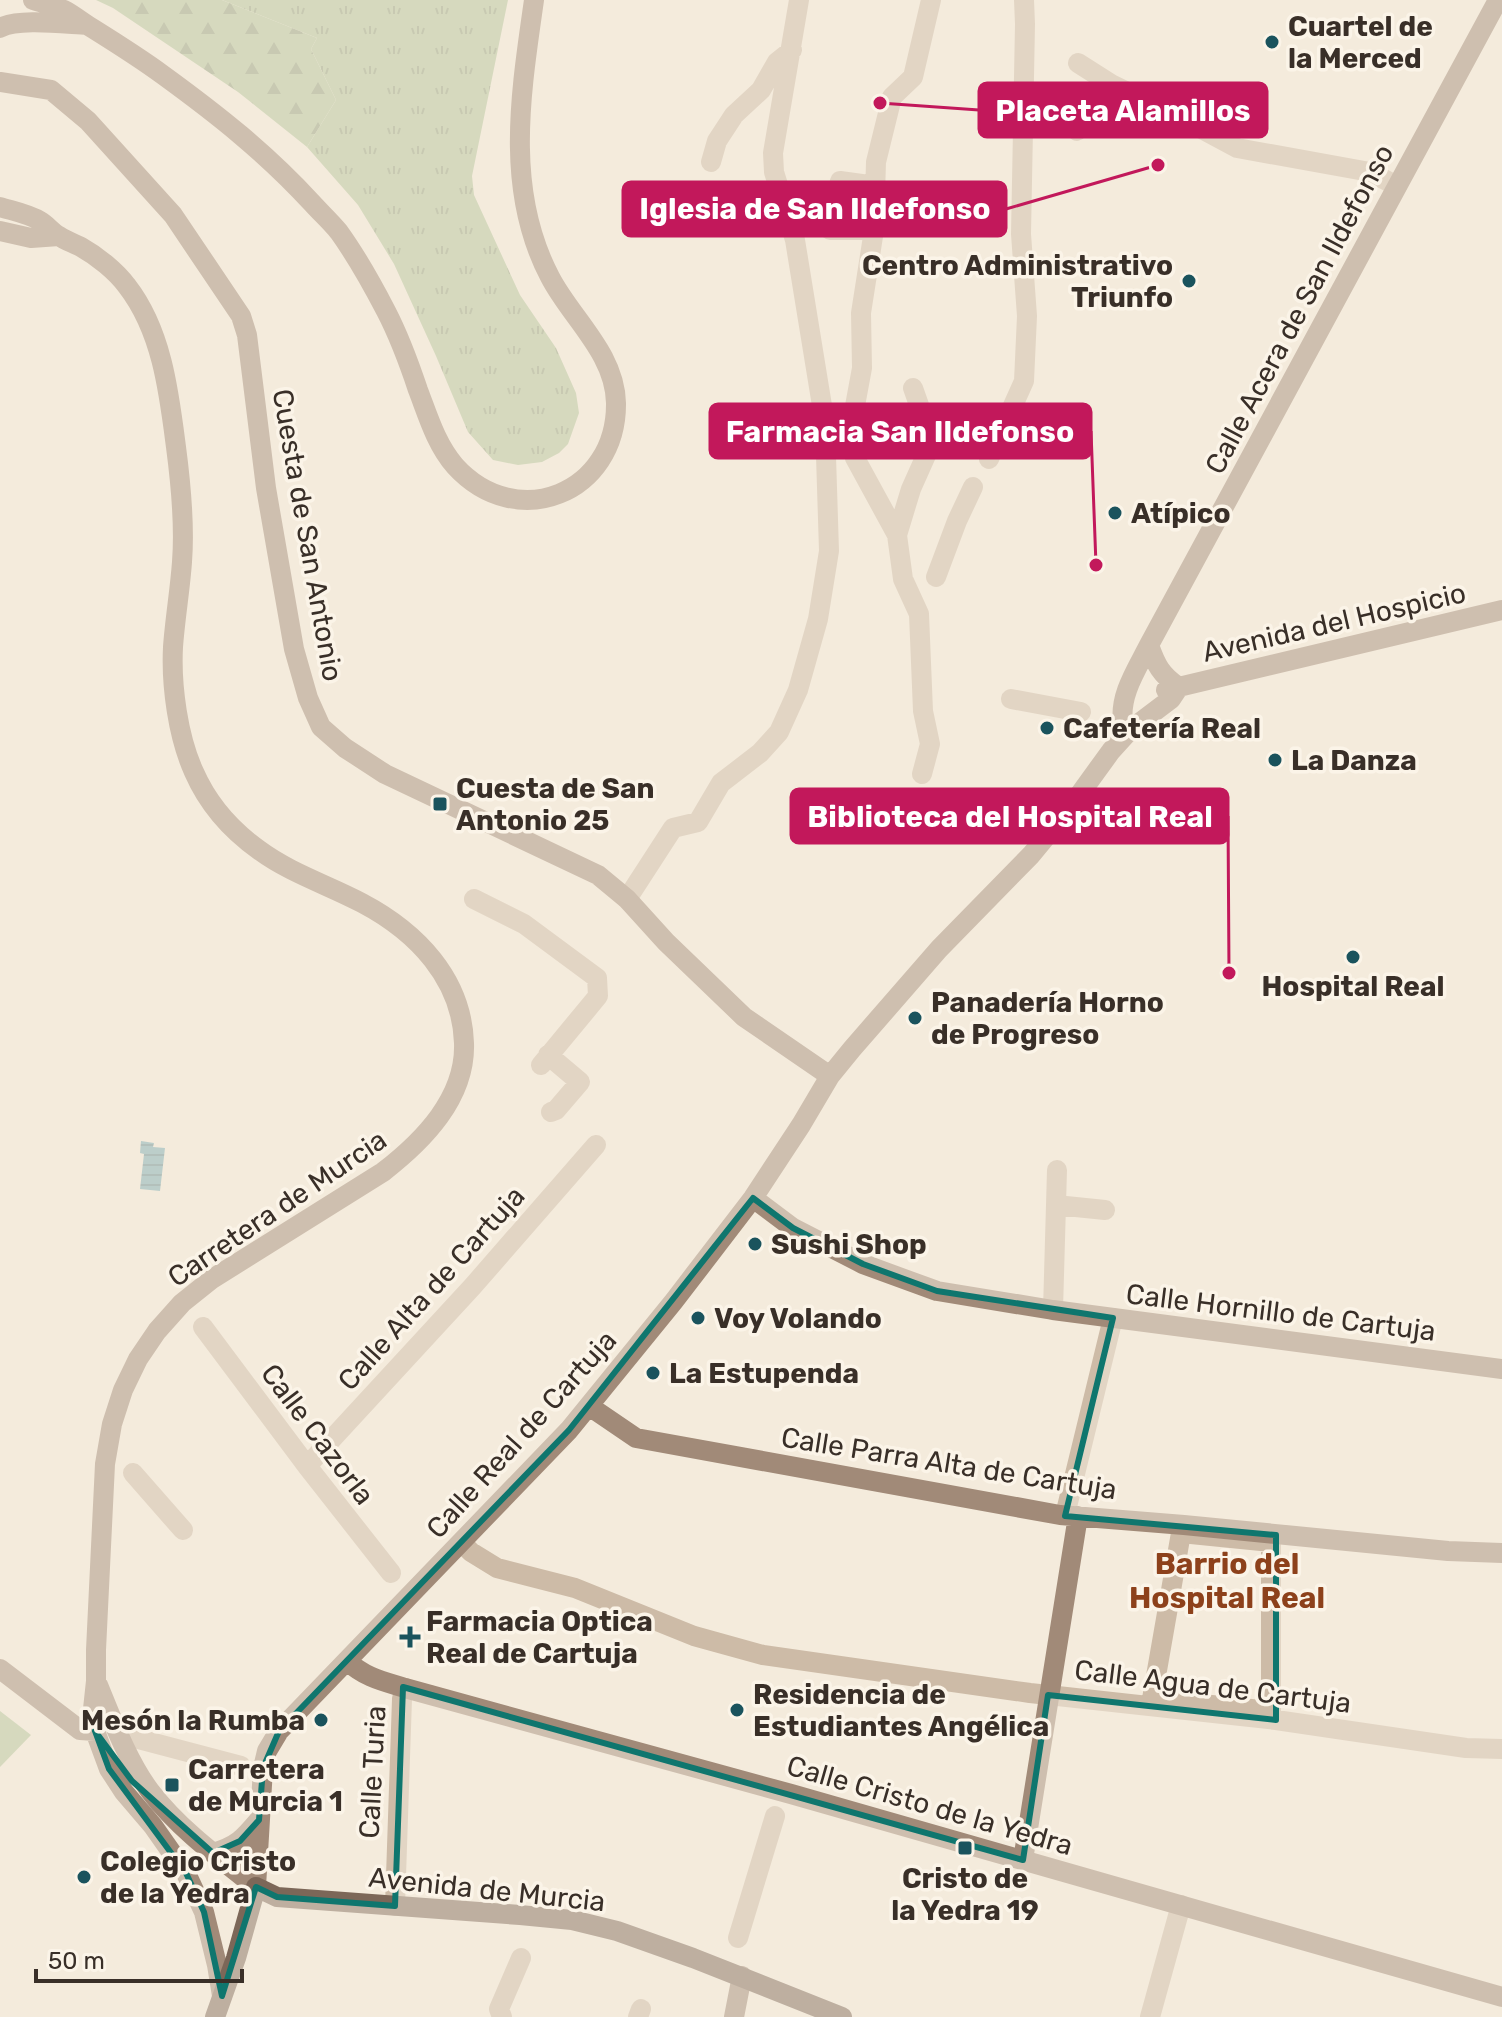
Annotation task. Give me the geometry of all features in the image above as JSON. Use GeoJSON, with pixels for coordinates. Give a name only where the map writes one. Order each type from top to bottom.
{"type":"FeatureCollection","features":[{"type":"Feature","properties":{"kind":"main road","name":"Avenida de Murcia"},"geometry":{"type":"LineString","coordinates":[[256,1887],[277,1897],[572,1920],[617,1931],[742,1976],[842,2017]]}},
{"type":"Feature","properties":{"kind":"main road"},"geometry":{"type":"LineString","coordinates":[[215,2017],[256,1887]]}},
{"type":"Feature","properties":{"kind":"street"},"geometry":{"type":"LineString","coordinates":[[33,0],[63,10],[140,58],[254,144],[296,186],[338,231],[370,279],[392,323],[432,428],[448,457],[479,487],[499,497],[520,501],[560,494],[591,471],[604,455],[616,416],[616,397],[604,359],[550,278],[535,244],[525,209],[519,145],[534,0]]}},
{"type":"Feature","properties":{"kind":"street"},"geometry":{"type":"LineString","coordinates":[[922,774],[930,744],[923,711],[919,614],[903,579],[897,535],[855,458],[850,433],[862,368],[861,313],[874,230],[876,162],[897,102],[913,77],[931,0]]}},
{"type":"Feature","properties":{"kind":"street"},"geometry":{"type":"LineString","coordinates":[[989,459],[1024,381],[1027,316],[1021,234],[1024,0]]}},
{"type":"Feature","properties":{"kind":"street","name":"Calle Acera de San Ildefonso"},"geometry":{"type":"LineString","coordinates":[[1123,723],[1121,710],[1126,693],[1149,645],[1498,0]]}},
{"type":"Feature","properties":{"kind":"street"},"geometry":{"type":"LineString","coordinates":[[627,899],[673,828],[698,822],[721,783],[760,753],[779,732],[798,690],[818,619],[829,551],[825,424],[795,240],[774,172],[773,153],[802,4]]}},
{"type":"Feature","properties":{"kind":"street"},"geometry":{"type":"LineString","coordinates":[[0,28],[7,24],[87,25]]}},
{"type":"Feature","properties":{"kind":"street"},"geometry":{"type":"LineString","coordinates":[[711,162],[717,141],[734,115],[761,90],[777,62],[792,50]]}},
{"type":"Feature","properties":{"kind":"street"},"geometry":{"type":"LineString","coordinates":[[1078,63],[1111,84],[1237,148],[1370,172],[1397,186]]}},
{"type":"Feature","properties":{"kind":"street","name":"Cuesta de San Antonio"},"geometry":{"type":"LineString","coordinates":[[0,82],[51,90],[88,121],[173,215],[241,316],[247,335],[266,488],[294,649],[308,698],[321,727],[345,748],[385,774],[598,875],[627,899],[666,942],[744,1017],[830,1076]]}},
{"type":"Feature","properties":{"kind":"street"},"geometry":{"type":"LineString","coordinates":[[1077,131],[1111,84]]}},
{"type":"Feature","properties":{"kind":"street","name":"Carretera de Murcia"},"geometry":{"type":"LineString","coordinates":[[0,207],[39,220],[111,269],[126,284],[147,319],[161,357],[180,484],[183,539],[173,682],[187,756],[200,787],[217,812],[260,851],[289,869],[364,904],[415,941],[434,960],[449,983],[459,1006],[463,1028],[464,1052],[460,1075],[448,1103],[428,1132],[383,1172],[212,1279],[182,1303],[138,1359],[123,1390],[112,1424],[105,1464],[93,1709],[95,1731],[109,1769],[186,1873],[204,1912],[222,1996]]}},
{"type":"Feature","properties":{"kind":"street","name":"Carretera de Murcia"},"geometry":{"type":"LineString","coordinates":[[0,231],[31,238],[59,236]]}},
{"type":"Feature","properties":{"kind":"street"},"geometry":{"type":"LineString","coordinates":[[897,535],[911,489],[932,442],[913,388]]}},
{"type":"Feature","properties":{"kind":"street"},"geometry":{"type":"LineString","coordinates":[[825,424],[851,423]]}},
{"type":"Feature","properties":{"kind":"street"},"geometry":{"type":"LineString","coordinates":[[936,577],[973,487]]}},
{"type":"Feature","properties":{"kind":"street","name":"Avenida del Hospicio"},"geometry":{"type":"LineString","coordinates":[[1179,687],[1502,610]]}},
{"type":"Feature","properties":{"kind":"street"},"geometry":{"type":"LineString","coordinates":[[1149,645],[1157,667],[1179,687]]}},
{"type":"Feature","properties":{"kind":"street"},"geometry":{"type":"LineString","coordinates":[[1055,819],[1102,746],[1123,723],[1164,690],[1179,687]]}},
{"type":"Feature","properties":{"kind":"street"},"geometry":{"type":"LineString","coordinates":[[1055,819],[1130,730],[1171,699],[1179,687]]}},
{"type":"Feature","properties":{"kind":"street"},"geometry":{"type":"LineString","coordinates":[[1011,699],[1081,712]]}},
{"type":"Feature","properties":{"kind":"street","name":"Calle Real de Cartuja"},"geometry":{"type":"LineString","coordinates":[[256,1887],[263,1768],[267,1751],[279,1731],[462,1543],[589,1406],[753,1198],[830,1076],[843,1043],[930,945],[1055,819]]}},
{"type":"Feature","properties":{"kind":"street"},"geometry":{"type":"LineString","coordinates":[[474,899],[524,924],[597,978],[598,996],[544,1060],[580,1082],[551,1112]]}},
{"type":"Feature","properties":{"kind":"street","name":"Calle Alta de Cartuja"},"geometry":{"type":"LineString","coordinates":[[307,1466],[473,1286],[596,1145]]}},
{"type":"Feature","properties":{"kind":"street"},"geometry":{"type":"LineString","coordinates":[[1053,1310],[1057,1170]]}},
{"type":"Feature","properties":{"kind":"street","name":"Calle Hornillo de Cartuja"},"geometry":{"type":"LineString","coordinates":[[753,1198],[793,1228],[863,1264],[937,1291],[1053,1310],[1502,1369]]}},
{"type":"Feature","properties":{"kind":"street"},"geometry":{"type":"LineString","coordinates":[[1056,1205],[1105,1210]]}},
{"type":"Feature","properties":{"kind":"street"},"geometry":{"type":"LineString","coordinates":[[1023,1860],[1072,1516],[1113,1318]]}},
{"type":"Feature","properties":{"kind":"street","name":"Calle Cazorla"},"geometry":{"type":"LineString","coordinates":[[203,1327],[391,1573]]}},
{"type":"Feature","properties":{"kind":"street","name":"Calle Parra Alta de Cartuja"},"geometry":{"type":"LineString","coordinates":[[589,1406],[636,1438],[1072,1516],[1448,1551],[1502,1553]]}},
{"type":"Feature","properties":{"kind":"street"},"geometry":{"type":"LineString","coordinates":[[133,1473],[183,1530]]}},
{"type":"Feature","properties":{"kind":"street"},"geometry":{"type":"LineString","coordinates":[[1181,1533],[1271,1542],[1271,1711],[1152,1699],[1181,1533]]}},
{"type":"Feature","properties":{"kind":"street"},"geometry":{"type":"LineString","coordinates":[[1276,1535],[1276,1720]]}},
{"type":"Feature","properties":{"kind":"street","name":"Calle Agua de Cartuja"},"geometry":{"type":"LineString","coordinates":[[462,1543],[497,1568],[575,1588],[694,1636],[763,1655],[1048,1695],[1276,1720],[1466,1748],[1502,1749]]}},
{"type":"Feature","properties":{"kind":"street","name":"Calle Cristo de la Yedra"},"geometry":{"type":"LineString","coordinates":[[347,1661],[369,1678],[1502,1997]]}},
{"type":"Feature","properties":{"kind":"street"},"geometry":{"type":"LineString","coordinates":[[0,1669],[80,1730],[95,1731]]}},
{"type":"Feature","properties":{"kind":"street","name":"Carretera de Murcia"},"geometry":{"type":"LineString","coordinates":[[96,1681],[124,1745],[149,1790],[177,1821],[256,1887]]}},
{"type":"Feature","properties":{"kind":"street","name":"Calle Turia"},"geometry":{"type":"LineString","coordinates":[[395,1906],[402,1699],[405,1688]]}},
{"type":"Feature","properties":{"kind":"street","name":"Carretera de Murcia"},"geometry":{"type":"LineString","coordinates":[[95,1731],[132,1781],[149,1790]]}},
{"type":"Feature","properties":{"kind":"street"},"geometry":{"type":"LineString","coordinates":[[131,1737],[241,1766]]}},
{"type":"Feature","properties":{"kind":"street"},"geometry":{"type":"LineString","coordinates":[[738,1938],[775,1816]]}},
{"type":"Feature","properties":{"kind":"street"},"geometry":{"type":"LineString","coordinates":[[213,1853],[240,1841],[259,1820]]}},
{"type":"Feature","properties":{"kind":"street"},"geometry":{"type":"LineString","coordinates":[[1150,2017],[1181,1905]]}},
{"type":"Feature","properties":{"kind":"street"},"geometry":{"type":"LineString","coordinates":[[502,2017],[499,2009],[521,1958]]}},
{"type":"Feature","properties":{"kind":"street"},"geometry":{"type":"LineString","coordinates":[[734,2017],[742,1976]]}},
{"type":"Feature","properties":{"kind":"highlighted area"},"geometry":{"type":"Polygon","coordinates":[[[753,1198],[793,1228],[863,1264],[937,1291],[1113,1318],[1065,1516],[1276,1535],[1276,1720],[1048,1695],[1023,1860],[403,1687],[395,1906],[277,1897],[256,1887],[222,1996],[204,1912],[186,1873],[109,1769],[95,1731],[132,1781],[213,1853],[240,1841],[259,1820],[263,1768],[279,1731],[569,1430],[753,1198]]]}},
{"type":"Feature","properties":{"kind":"green space"},"geometry":{"type":"Polygon","coordinates":[[[96,0],[222,0],[317,38],[311,49],[336,100],[307,147],[238,92],[113,8],[96,0]]]}},
{"type":"Feature","properties":{"kind":"green space"},"geometry":{"type":"Polygon","coordinates":[[[222,0],[508,0],[472,176],[474,195],[520,295],[556,348],[576,393],[579,413],[568,444],[559,453],[542,462],[518,465],[493,460],[468,432],[394,264],[358,205],[307,147],[336,100],[311,49],[317,38],[222,0]]]}},
{"type":"Feature","properties":{"kind":"green space"},"geometry":{"type":"Polygon","coordinates":[[[0,1711],[31,1735],[0,1767],[0,1711]]]}},
{"type":"Feature","properties":{"kind":"water"},"geometry":{"type":"Polygon","coordinates":[[[141,1141],[165,1148],[160,1191],[140,1189],[144,1154],[140,1153],[141,1141]]]}},
{"type":"Feature","properties":{"kind":"place","name":"Cuartel de la Merced"},"geometry":{"type":"Point","coordinates":[1272,42]}},
{"type":"Feature","properties":{"kind":"place","name":"Placeta Alamillos"},"geometry":{"type":"Point","coordinates":[880,103]}},
{"type":"Feature","properties":{"kind":"place","name":"Iglesia de San Ildefonso"},"geometry":{"type":"Point","coordinates":[1158,165]}},
{"type":"Feature","properties":{"kind":"place","name":"Centro Administrativo Triunfo"},"geometry":{"type":"Point","coordinates":[1189,281]}},
{"type":"Feature","properties":{"kind":"place","name":"Atípico"},"geometry":{"type":"Point","coordinates":[1115,513]}},
{"type":"Feature","properties":{"kind":"place","name":"Farmacia San Ildefonso"},"geometry":{"type":"Point","coordinates":[1096,565]}},
{"type":"Feature","properties":{"kind":"place","name":"Cafetería Real"},"geometry":{"type":"Point","coordinates":[1047,728]}},
{"type":"Feature","properties":{"kind":"place","name":"La Danza"},"geometry":{"type":"Point","coordinates":[1275,760]}},
{"type":"Feature","properties":{"kind":"place","name":"Cuesta de San Antonio 25"},"geometry":{"type":"Point","coordinates":[440,804]}},
{"type":"Feature","properties":{"kind":"place","name":"Hospital Real"},"geometry":{"type":"Point","coordinates":[1353,957]}},
{"type":"Feature","properties":{"kind":"place","name":"Biblioteca del Hospital Real"},"geometry":{"type":"Point","coordinates":[1229,973]}},
{"type":"Feature","properties":{"kind":"place","name":"Panadería Horno de Progreso"},"geometry":{"type":"Point","coordinates":[915,1018]}},
{"type":"Feature","properties":{"kind":"place","name":"Sushi Shop"},"geometry":{"type":"Point","coordinates":[755,1244]}},
{"type":"Feature","properties":{"kind":"place","name":"Voy Volando"},"geometry":{"type":"Point","coordinates":[698,1318]}},
{"type":"Feature","properties":{"kind":"place","name":"La Estupenda"},"geometry":{"type":"Point","coordinates":[653,1373]}},
{"type":"Feature","properties":{"kind":"place","name":"Farmacia Optica Real de Cartuja"},"geometry":{"type":"Point","coordinates":[410,1637]}},
{"type":"Feature","properties":{"kind":"place","name":"Residencia de Estudiantes Angélica"},"geometry":{"type":"Point","coordinates":[737,1710]}},
{"type":"Feature","properties":{"kind":"place","name":"Mesón la Rumba"},"geometry":{"type":"Point","coordinates":[321,1720]}},
{"type":"Feature","properties":{"kind":"place","name":"Carretera de Murcia 1"},"geometry":{"type":"Point","coordinates":[172,1785]}},
{"type":"Feature","properties":{"kind":"place","name":"Cristo de la Yedra 19"},"geometry":{"type":"Point","coordinates":[965,1848]}},
{"type":"Feature","properties":{"kind":"place","name":"Colegio Cristo de la Yedra"},"geometry":{"type":"Point","coordinates":[84,1877]}},
{"type":"Feature","properties":{"kind":"district","name":"Barrio del Hospital Real"},"geometry":{"type":"Point","coordinates":[1227,1581]}}]}
